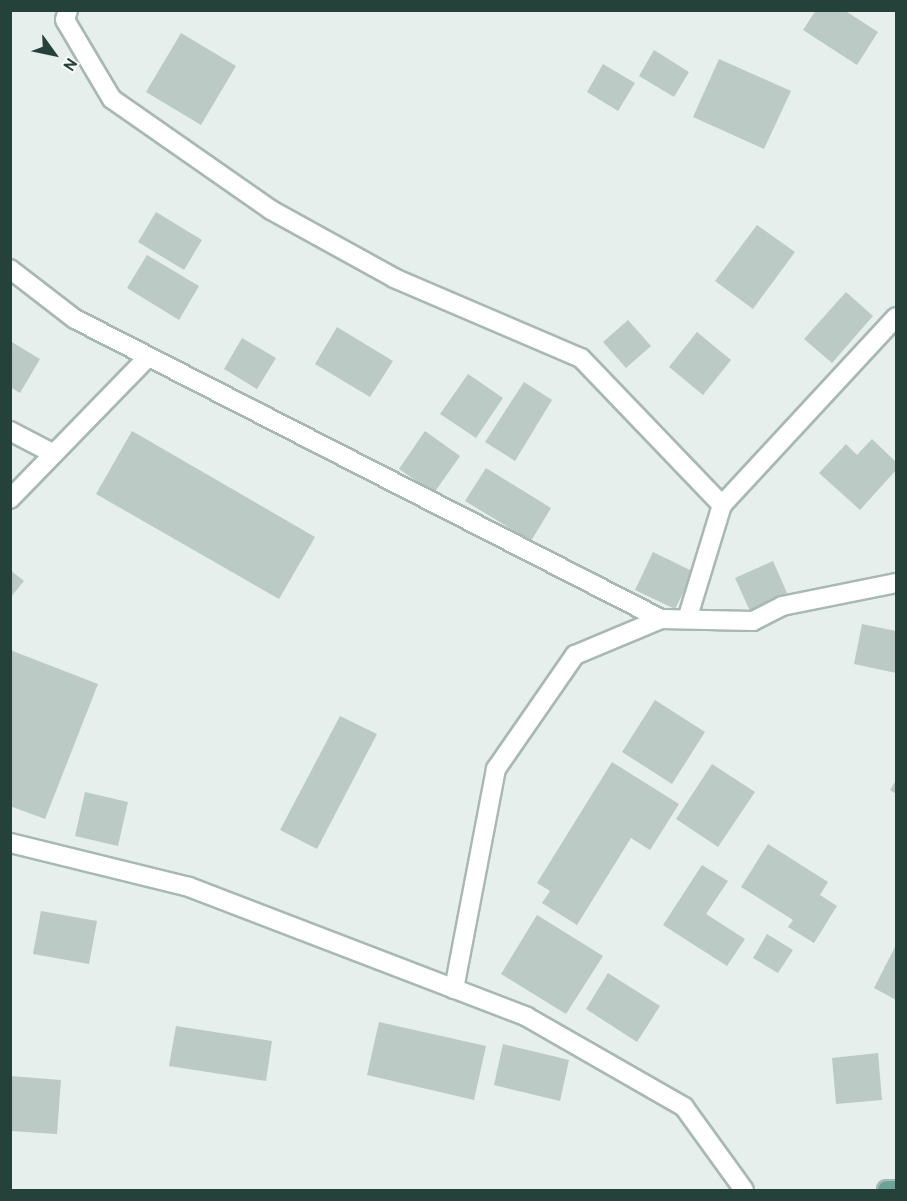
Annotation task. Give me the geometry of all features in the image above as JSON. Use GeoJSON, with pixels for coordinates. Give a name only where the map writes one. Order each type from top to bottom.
{"type":"FeatureCollection","features":[{"type":"Feature","properties":{"kind":"main road"},"geometry":{"type":"LineString","coordinates":[[887,1191],[897,1190]]}},
{"type":"Feature","properties":{"kind":"street"},"geometry":{"type":"LineString","coordinates":[[68,10],[65,20],[112,99],[271,210],[383,272],[581,358],[722,505]]}},
{"type":"Feature","properties":{"kind":"street"},"geometry":{"type":"LineString","coordinates":[[10,269],[75,319],[660,619]]}},
{"type":"Feature","properties":{"kind":"street"},"geometry":{"type":"LineString","coordinates":[[688,616],[722,505],[897,318]]}},
{"type":"Feature","properties":{"kind":"street"},"geometry":{"type":"LineString","coordinates":[[10,499],[52,453],[148,357]]}},
{"type":"Feature","properties":{"kind":"street"},"geometry":{"type":"LineString","coordinates":[[10,431],[52,453]]}},
{"type":"Feature","properties":{"kind":"street"},"geometry":{"type":"LineString","coordinates":[[454,989],[496,769],[575,655],[660,619],[688,616],[753,621],[782,606],[897,583]]}},
{"type":"Feature","properties":{"kind":"street"},"geometry":{"type":"LineString","coordinates":[[10,843],[189,887],[527,1017],[684,1107],[744,1191]]}},
{"type":"Feature","properties":{"kind":"building"},"geometry":{"type":"Polygon","coordinates":[[[816,10],[844,10],[878,32],[857,65],[803,30],[816,10]]]}},
{"type":"Feature","properties":{"kind":"building"},"geometry":{"type":"Polygon","coordinates":[[[181,33],[236,66],[201,125],[146,92],[181,33]]]}},
{"type":"Feature","properties":{"kind":"building"},"geometry":{"type":"Polygon","coordinates":[[[654,50],[689,72],[674,97],[639,76],[654,50]]]}},
{"type":"Feature","properties":{"kind":"building"},"geometry":{"type":"Polygon","coordinates":[[[719,59],[791,91],[764,149],[693,117],[719,59]]]}},
{"type":"Feature","properties":{"kind":"building"},"geometry":{"type":"Polygon","coordinates":[[[603,64],[635,83],[618,111],[587,92],[603,64]]]}},
{"type":"Feature","properties":{"kind":"building"},"geometry":{"type":"Polygon","coordinates":[[[156,212],[202,240],[184,270],[138,242],[156,212]]]}},
{"type":"Feature","properties":{"kind":"building"},"geometry":{"type":"Polygon","coordinates":[[[757,225],[795,252],[753,309],[715,281],[757,225]]]}},
{"type":"Feature","properties":{"kind":"building"},"geometry":{"type":"Polygon","coordinates":[[[147,255],[199,286],[179,320],[127,288],[147,255]]]}},
{"type":"Feature","properties":{"kind":"building"},"geometry":{"type":"Polygon","coordinates":[[[846,292],[873,316],[832,363],[804,339],[846,292]]]}},
{"type":"Feature","properties":{"kind":"building"},"geometry":{"type":"Polygon","coordinates":[[[628,320],[651,346],[626,368],[603,342],[628,320]]]}},
{"type":"Feature","properties":{"kind":"building"},"geometry":{"type":"Polygon","coordinates":[[[337,327],[393,361],[370,397],[315,364],[337,327]]]}},
{"type":"Feature","properties":{"kind":"building"},"geometry":{"type":"Polygon","coordinates":[[[697,332],[731,360],[703,395],[669,367],[697,332]]]}},
{"type":"Feature","properties":{"kind":"building"},"geometry":{"type":"Polygon","coordinates":[[[242,338],[276,358],[257,389],[224,369],[242,338]]]}},
{"type":"Feature","properties":{"kind":"building"},"geometry":{"type":"Polygon","coordinates":[[[10,341],[40,359],[20,393],[10,387],[10,341]]]}},
{"type":"Feature","properties":{"kind":"building"},"geometry":{"type":"Polygon","coordinates":[[[468,374],[503,398],[476,438],[440,414],[468,374]]]}},
{"type":"Feature","properties":{"kind":"building"},"geometry":{"type":"Polygon","coordinates":[[[524,382],[552,400],[515,461],[485,442],[524,382]]]}},
{"type":"Feature","properties":{"kind":"building"},"geometry":{"type":"Polygon","coordinates":[[[132,431],[315,537],[279,599],[96,494],[132,431]]]}},
{"type":"Feature","properties":{"kind":"building"},"geometry":{"type":"Polygon","coordinates":[[[425,431],[460,456],[434,493],[399,469],[425,431]]]}},
{"type":"Feature","properties":{"kind":"building"},"geometry":{"type":"Polygon","coordinates":[[[872,439],[896,462],[896,470],[860,510],[819,473],[846,444],[857,455],[872,439]]]}},
{"type":"Feature","properties":{"kind":"building"},"geometry":{"type":"Polygon","coordinates":[[[486,468],[551,508],[531,541],[465,501],[486,468]]]}},
{"type":"Feature","properties":{"kind":"building"},"geometry":{"type":"Polygon","coordinates":[[[653,552],[694,572],[675,609],[635,590],[653,552]]]}},
{"type":"Feature","properties":{"kind":"building"},"geometry":{"type":"Polygon","coordinates":[[[773,561],[787,593],[750,611],[735,578],[773,561]]]}},
{"type":"Feature","properties":{"kind":"building"},"geometry":{"type":"Polygon","coordinates":[[[10,570],[24,581],[10,598],[10,570]]]}},
{"type":"Feature","properties":{"kind":"building"},"geometry":{"type":"Polygon","coordinates":[[[862,624],[896,631],[896,673],[854,664],[862,624]]]}},
{"type":"Feature","properties":{"kind":"building"},"geometry":{"type":"Polygon","coordinates":[[[10,650],[98,684],[45,819],[10,806],[10,650]]]}},
{"type":"Feature","properties":{"kind":"building"},"geometry":{"type":"Polygon","coordinates":[[[655,700],[705,732],[672,784],[622,752],[655,700]]]}},
{"type":"Feature","properties":{"kind":"building"},"geometry":{"type":"Polygon","coordinates":[[[340,716],[377,734],[317,849],[280,830],[340,716]]]}},
{"type":"Feature","properties":{"kind":"building"},"geometry":{"type":"Polygon","coordinates":[[[612,762],[679,804],[650,850],[631,838],[577,925],[542,903],[550,891],[537,883],[612,762]]]}},
{"type":"Feature","properties":{"kind":"building"},"geometry":{"type":"Polygon","coordinates":[[[712,764],[755,792],[718,847],[676,819],[712,764]]]}},
{"type":"Feature","properties":{"kind":"building"},"geometry":{"type":"Polygon","coordinates":[[[896,780],[896,794],[890,790],[896,780]]]}},
{"type":"Feature","properties":{"kind":"building"},"geometry":{"type":"Polygon","coordinates":[[[85,792],[128,802],[118,846],[75,836],[85,792]]]}},
{"type":"Feature","properties":{"kind":"building"},"geometry":{"type":"Polygon","coordinates":[[[768,844],[828,882],[820,895],[837,906],[814,943],[788,927],[793,920],[741,887],[768,844]]]}},
{"type":"Feature","properties":{"kind":"building"},"geometry":{"type":"Polygon","coordinates":[[[702,865],[728,881],[706,914],[745,939],[727,966],[663,925],[702,865]]]}},
{"type":"Feature","properties":{"kind":"building"},"geometry":{"type":"Polygon","coordinates":[[[41,911],[97,921],[89,964],[33,954],[41,911]]]}},
{"type":"Feature","properties":{"kind":"building"},"geometry":{"type":"Polygon","coordinates":[[[537,915],[603,956],[566,1014],[501,974],[537,915]]]}},
{"type":"Feature","properties":{"kind":"building"},"geometry":{"type":"Polygon","coordinates":[[[767,934],[793,950],[778,973],[753,958],[767,934]]]}},
{"type":"Feature","properties":{"kind":"building"},"geometry":{"type":"Polygon","coordinates":[[[896,945],[896,1000],[874,988],[896,945]]]}},
{"type":"Feature","properties":{"kind":"building"},"geometry":{"type":"Polygon","coordinates":[[[608,973],[660,1006],[637,1042],[586,1009],[608,973]]]}},
{"type":"Feature","properties":{"kind":"building"},"geometry":{"type":"Polygon","coordinates":[[[379,1022],[486,1046],[474,1100],[367,1075],[379,1022]]]}},
{"type":"Feature","properties":{"kind":"building"},"geometry":{"type":"Polygon","coordinates":[[[176,1026],[272,1041],[266,1081],[169,1066],[176,1026]]]}},
{"type":"Feature","properties":{"kind":"building"},"geometry":{"type":"Polygon","coordinates":[[[503,1044],[569,1060],[560,1101],[494,1085],[503,1044]]]}},
{"type":"Feature","properties":{"kind":"building"},"geometry":{"type":"Polygon","coordinates":[[[878,1053],[882,1100],[836,1104],[832,1058],[878,1053]]]}},
{"type":"Feature","properties":{"kind":"building"},"geometry":{"type":"Polygon","coordinates":[[[10,1076],[61,1080],[57,1134],[10,1131],[10,1076]]]}}]}
